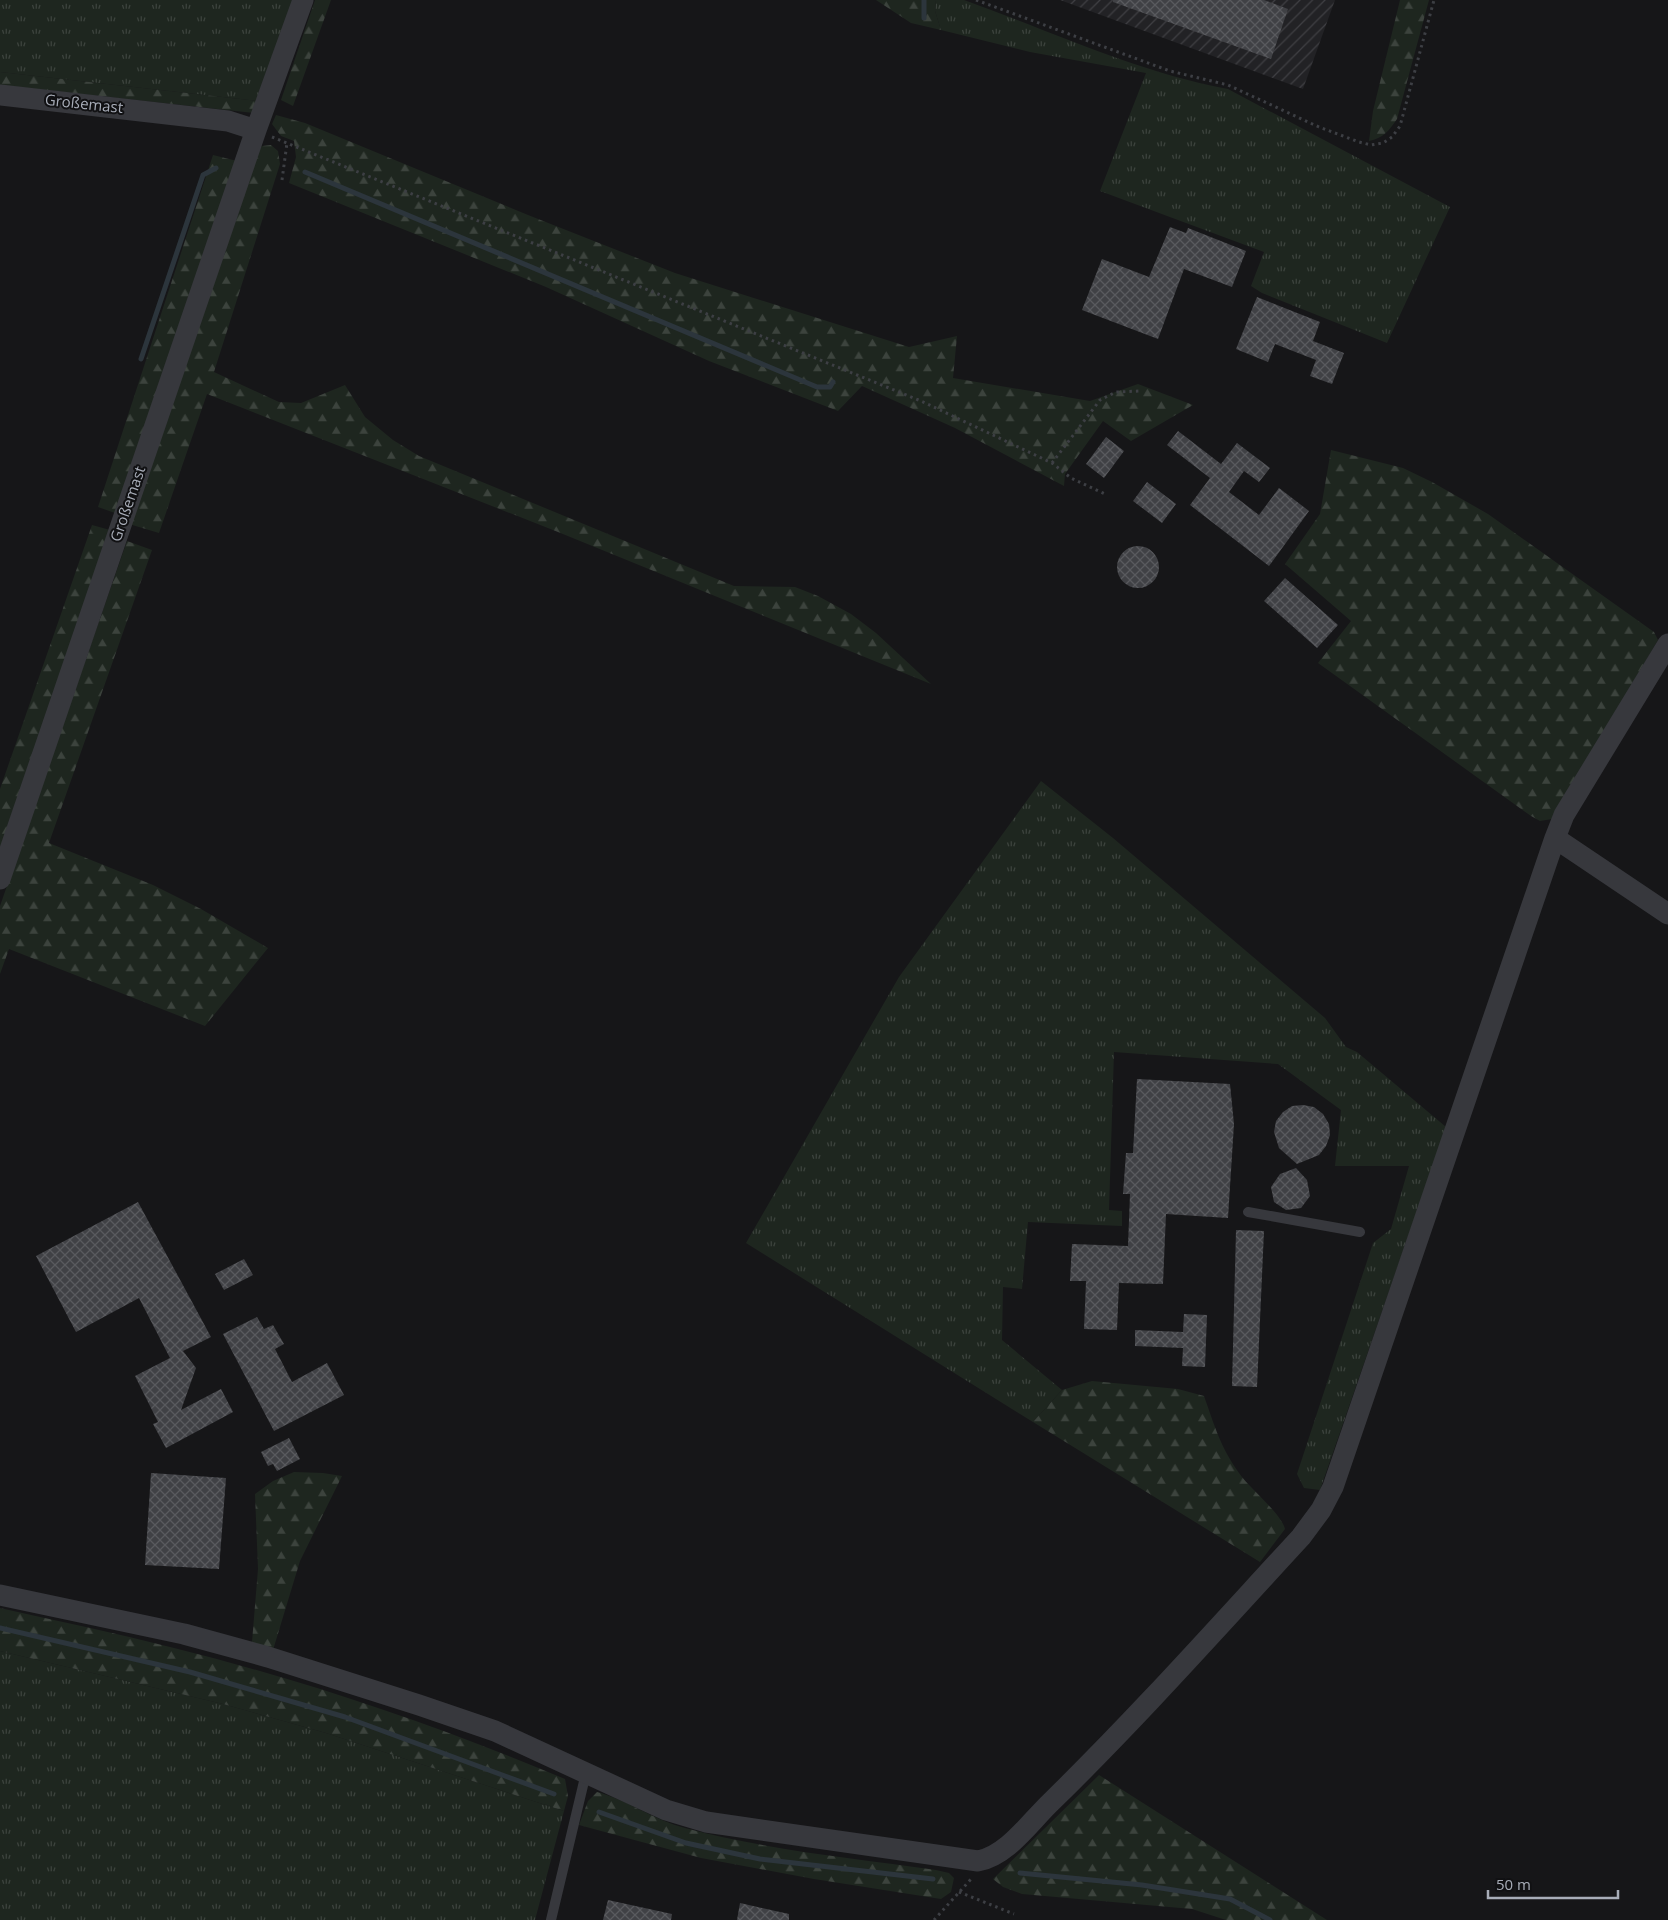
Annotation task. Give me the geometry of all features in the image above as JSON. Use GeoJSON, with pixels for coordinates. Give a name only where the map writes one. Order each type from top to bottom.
{"type":"FeatureCollection","features":[{"type":"Feature","properties":{"kind":"street","name":"Großemast"},"geometry":{"type":"LineString","coordinates":[[0,878],[256,130],[303,0]]}},
{"type":"Feature","properties":{"kind":"street","name":"Großemast"},"geometry":{"type":"LineString","coordinates":[[0,95],[228,121],[256,130]]}},
{"type":"Feature","properties":{"kind":"street"},"geometry":{"type":"LineString","coordinates":[[0,1595],[184,1634],[277,1660],[495,1731],[666,1810],[706,1822],[978,1861],[988,1859],[1003,1849],[1074,1780],[1301,1538],[1322,1510],[1372,1373],[1419,1230],[1564,815],[1668,644]]}},
{"type":"Feature","properties":{"kind":"street"},"geometry":{"type":"LineString","coordinates":[[1555,838],[1668,914]]}},
{"type":"Feature","properties":{"kind":"lane"},"geometry":{"type":"LineString","coordinates":[[1248,1212],[1360,1232]]}},
{"type":"Feature","properties":{"kind":"lane"},"geometry":{"type":"LineString","coordinates":[[551,1920],[586,1773]]}},
{"type":"Feature","properties":{"kind":"path"},"geometry":{"type":"LineString","coordinates":[[976,0],[1170,72],[1228,86],[1340,136],[1371,145],[1392,137],[1400,126],[1434,0]]}},
{"type":"Feature","properties":{"kind":"path"},"geometry":{"type":"LineString","coordinates":[[256,130],[921,401],[1052,463],[1071,478],[1105,494]]}},
{"type":"Feature","properties":{"kind":"path"},"geometry":{"type":"LineString","coordinates":[[282,180],[287,143]]}},
{"type":"Feature","properties":{"kind":"path"},"geometry":{"type":"LineString","coordinates":[[1052,463],[1100,400],[1116,392],[1141,391]]}},
{"type":"Feature","properties":{"kind":"path"},"geometry":{"type":"LineString","coordinates":[[934,1920],[976,1875],[978,1861]]}},
{"type":"Feature","properties":{"kind":"path"},"geometry":{"type":"LineString","coordinates":[[959,1892],[1014,1914]]}},
{"type":"Feature","properties":{"kind":"shaded area"},"geometry":{"type":"Polygon","coordinates":[[[1060,0],[1335,0],[1303,89],[1060,0]]]}},
{"type":"Feature","properties":{"kind":"green space"},"geometry":{"type":"Polygon","coordinates":[[[0,0],[294,0],[258,101],[0,72],[0,0]]]}},
{"type":"Feature","properties":{"kind":"green space"},"geometry":{"type":"Polygon","coordinates":[[[315,0],[331,0],[293,106],[281,100],[315,0]]]}},
{"type":"Feature","properties":{"kind":"green space"},"geometry":{"type":"Polygon","coordinates":[[[876,0],[936,0],[935,11],[941,30],[911,23],[876,0]]]}},
{"type":"Feature","properties":{"kind":"green space"},"geometry":{"type":"Polygon","coordinates":[[[936,0],[964,0],[1127,62],[1194,82],[1228,89],[1450,207],[1387,343],[1262,293],[1251,286],[1264,252],[1100,191],[1146,73],[1030,52],[941,30],[935,11],[936,0]]]}},
{"type":"Feature","properties":{"kind":"green space"},"geometry":{"type":"Polygon","coordinates":[[[1400,0],[1429,0],[1397,119],[1385,133],[1369,141],[1373,111],[1400,0]]]}},
{"type":"Feature","properties":{"kind":"green space"},"geometry":{"type":"Polygon","coordinates":[[[0,72],[258,101],[254,113],[0,85],[0,72]]]}},
{"type":"Feature","properties":{"kind":"green space"},"geometry":{"type":"Polygon","coordinates":[[[276,115],[305,123],[675,273],[909,347],[957,336],[953,378],[1090,401],[1138,384],[1193,405],[1131,441],[1103,421],[1065,474],[1064,486],[955,428],[862,386],[838,411],[709,361],[546,287],[289,183],[296,157],[294,141],[281,136],[272,124],[276,115]]]}},
{"type":"Feature","properties":{"kind":"green space"},"geometry":{"type":"Polygon","coordinates":[[[271,145],[278,151],[280,164],[214,372],[279,402],[301,403],[345,385],[365,417],[393,440],[419,456],[734,586],[795,587],[818,596],[851,614],[876,633],[931,684],[558,532],[207,394],[159,533],[129,524],[255,154],[262,146],[271,145]]]}},
{"type":"Feature","properties":{"kind":"green space"},"geometry":{"type":"Polygon","coordinates":[[[213,155],[237,161],[115,513],[98,507],[213,155]]]}},
{"type":"Feature","properties":{"kind":"green space"},"geometry":{"type":"Polygon","coordinates":[[[1331,450],[1403,468],[1432,482],[1488,514],[1654,632],[1658,640],[1552,819],[1540,821],[1531,816],[1318,663],[1351,621],[1285,564],[1320,514],[1331,450]]]}},
{"type":"Feature","properties":{"kind":"green space"},"geometry":{"type":"Polygon","coordinates":[[[92,525],[110,530],[0,850],[0,789],[92,525]]]}},
{"type":"Feature","properties":{"kind":"green space"},"geometry":{"type":"Polygon","coordinates":[[[127,541],[152,550],[49,843],[153,885],[201,909],[268,948],[205,1026],[9,949],[0,974],[0,906],[127,541]]]}},
{"type":"Feature","properties":{"kind":"green space"},"geometry":{"type":"Polygon","coordinates":[[[1041,781],[1113,838],[1325,1018],[1346,1047],[1357,1052],[1446,1127],[1320,1490],[1304,1488],[1297,1474],[1373,1243],[1391,1229],[1409,1166],[1335,1166],[1341,1110],[1278,1064],[1114,1052],[1109,1210],[1122,1211],[1122,1226],[1028,1222],[1022,1289],[1003,1287],[1002,1340],[1062,1390],[1033,1422],[746,1243],[899,977],[1041,781]]]}},
{"type":"Feature","properties":{"kind":"green space"},"geometry":{"type":"Polygon","coordinates":[[[1092,1381],[1178,1389],[1204,1396],[1218,1436],[1232,1463],[1244,1479],[1272,1508],[1285,1529],[1260,1562],[1033,1422],[1062,1390],[1092,1381]]]}},
{"type":"Feature","properties":{"kind":"green space"},"geometry":{"type":"Polygon","coordinates":[[[294,1472],[342,1476],[300,1561],[273,1650],[252,1642],[258,1569],[255,1494],[273,1481],[294,1472]]]}},
{"type":"Feature","properties":{"kind":"green space"},"geometry":{"type":"Polygon","coordinates":[[[0,1608],[130,1637],[224,1661],[323,1690],[421,1723],[565,1779],[568,1796],[564,1811],[326,1733],[223,1704],[0,1651],[0,1608]]]}},
{"type":"Feature","properties":{"kind":"green space"},"geometry":{"type":"Polygon","coordinates":[[[0,1651],[223,1704],[326,1733],[564,1811],[535,1920],[0,1920],[0,1651]]]}},
{"type":"Feature","properties":{"kind":"green space"},"geometry":{"type":"Polygon","coordinates":[[[1099,1775],[1327,1920],[1226,1920],[1192,1909],[1022,1894],[1003,1887],[993,1879],[1099,1775]]]}},
{"type":"Feature","properties":{"kind":"green space"},"geometry":{"type":"Polygon","coordinates":[[[597,1792],[618,1799],[673,1824],[716,1836],[778,1848],[949,1873],[954,1878],[951,1892],[941,1899],[814,1879],[701,1858],[579,1825],[588,1801],[597,1792]]]}},
{"type":"Feature","properties":{"kind":"building"},"geometry":{"type":"Polygon","coordinates":[[[1113,0],[1264,0],[1288,9],[1271,59],[1113,2],[1113,0]]]}},
{"type":"Feature","properties":{"kind":"building"},"geometry":{"type":"Polygon","coordinates":[[[1170,227],[1186,233],[1188,228],[1246,251],[1232,287],[1184,269],[1158,339],[1082,310],[1102,259],[1149,277],[1170,227]]]}},
{"type":"Feature","properties":{"kind":"building"},"geometry":{"type":"Polygon","coordinates":[[[1257,297],[1320,322],[1313,341],[1344,353],[1332,384],[1310,376],[1316,360],[1275,344],[1268,362],[1236,349],[1257,297]]]}},
{"type":"Feature","properties":{"kind":"building"},"geometry":{"type":"Polygon","coordinates":[[[1178,431],[1221,464],[1237,443],[1270,468],[1259,482],[1244,471],[1229,492],[1259,515],[1279,488],[1309,511],[1269,566],[1190,505],[1210,478],[1167,445],[1178,431]]]}},
{"type":"Feature","properties":{"kind":"building"},"geometry":{"type":"Polygon","coordinates":[[[1106,437],[1124,451],[1104,478],[1086,464],[1106,437]]]}},
{"type":"Feature","properties":{"kind":"building"},"geometry":{"type":"Polygon","coordinates":[[[1147,482],[1176,504],[1162,523],[1133,501],[1147,482]]]}},
{"type":"Feature","properties":{"kind":"building"},"geometry":{"type":"Polygon","coordinates":[[[1138,546],[1153,552],[1159,567],[1153,582],[1138,588],[1123,582],[1117,567],[1123,552],[1138,546]]]}},
{"type":"Feature","properties":{"kind":"building"},"geometry":{"type":"Polygon","coordinates":[[[1285,578],[1338,625],[1317,648],[1264,601],[1285,578]]]}},
{"type":"Feature","properties":{"kind":"building"},"geometry":{"type":"Polygon","coordinates":[[[1137,1079],[1230,1084],[1234,1124],[1228,1218],[1166,1214],[1163,1284],[1119,1283],[1117,1330],[1084,1329],[1086,1281],[1070,1281],[1072,1244],[1128,1246],[1130,1194],[1123,1194],[1126,1153],[1133,1153],[1137,1079]]]}},
{"type":"Feature","properties":{"kind":"building"},"geometry":{"type":"Polygon","coordinates":[[[1292,1106],[1314,1107],[1323,1114],[1329,1124],[1330,1135],[1326,1146],[1319,1155],[1297,1164],[1279,1148],[1274,1132],[1276,1121],[1283,1112],[1292,1106]]]}},
{"type":"Feature","properties":{"kind":"building"},"geometry":{"type":"Polygon","coordinates":[[[1296,1168],[1307,1180],[1310,1196],[1301,1208],[1286,1210],[1274,1202],[1271,1187],[1280,1174],[1296,1168]]]}},
{"type":"Feature","properties":{"kind":"building"},"geometry":{"type":"Polygon","coordinates":[[[138,1202],[211,1337],[183,1351],[196,1368],[181,1410],[221,1389],[233,1412],[166,1448],[153,1424],[158,1422],[135,1376],[170,1358],[139,1298],[76,1332],[36,1256],[138,1202]]]}},
{"type":"Feature","properties":{"kind":"building"},"geometry":{"type":"Polygon","coordinates":[[[1236,1230],[1264,1231],[1257,1387],[1232,1386],[1236,1230]]]}},
{"type":"Feature","properties":{"kind":"building"},"geometry":{"type":"Polygon","coordinates":[[[244,1259],[253,1275],[224,1290],[215,1274],[244,1259]]]}},
{"type":"Feature","properties":{"kind":"building"},"geometry":{"type":"Polygon","coordinates":[[[1184,1314],[1207,1315],[1205,1367],[1182,1366],[1183,1348],[1135,1346],[1135,1330],[1183,1332],[1184,1314]]]}},
{"type":"Feature","properties":{"kind":"building"},"geometry":{"type":"Polygon","coordinates":[[[257,1317],[264,1329],[273,1325],[284,1344],[275,1349],[292,1382],[327,1363],[344,1395],[274,1431],[223,1334],[257,1317]]]}},
{"type":"Feature","properties":{"kind":"building"},"geometry":{"type":"Polygon","coordinates":[[[289,1438],[300,1459],[277,1471],[273,1464],[268,1466],[261,1452],[289,1438]]]}},
{"type":"Feature","properties":{"kind":"building"},"geometry":{"type":"Polygon","coordinates":[[[151,1473],[226,1478],[219,1569],[145,1565],[151,1473]]]}},
{"type":"Feature","properties":{"kind":"building"},"geometry":{"type":"Polygon","coordinates":[[[608,1900],[672,1914],[671,1920],[603,1920],[608,1900]]]}},
{"type":"Feature","properties":{"kind":"building"},"geometry":{"type":"Polygon","coordinates":[[[740,1903],[789,1914],[789,1920],[737,1920],[740,1903]]]}},
{"type":"Feature","properties":{"kind":"waterway"},"geometry":{"type":"LineString","coordinates":[[924,0],[924,18]]}},
{"type":"Feature","properties":{"kind":"waterway"},"geometry":{"type":"LineString","coordinates":[[141,359],[203,175],[216,168]]}},
{"type":"Feature","properties":{"kind":"waterway"},"geometry":{"type":"LineString","coordinates":[[305,172],[817,387],[830,387],[833,382]]}},
{"type":"Feature","properties":{"kind":"waterway"},"geometry":{"type":"LineString","coordinates":[[0,1628],[190,1672],[345,1717],[554,1794]]}},
{"type":"Feature","properties":{"kind":"waterway"},"geometry":{"type":"LineString","coordinates":[[599,1812],[686,1843],[760,1859],[933,1879]]}},
{"type":"Feature","properties":{"kind":"waterway"},"geometry":{"type":"LineString","coordinates":[[1020,1873],[1142,1885],[1230,1899],[1270,1920]]}}]}
